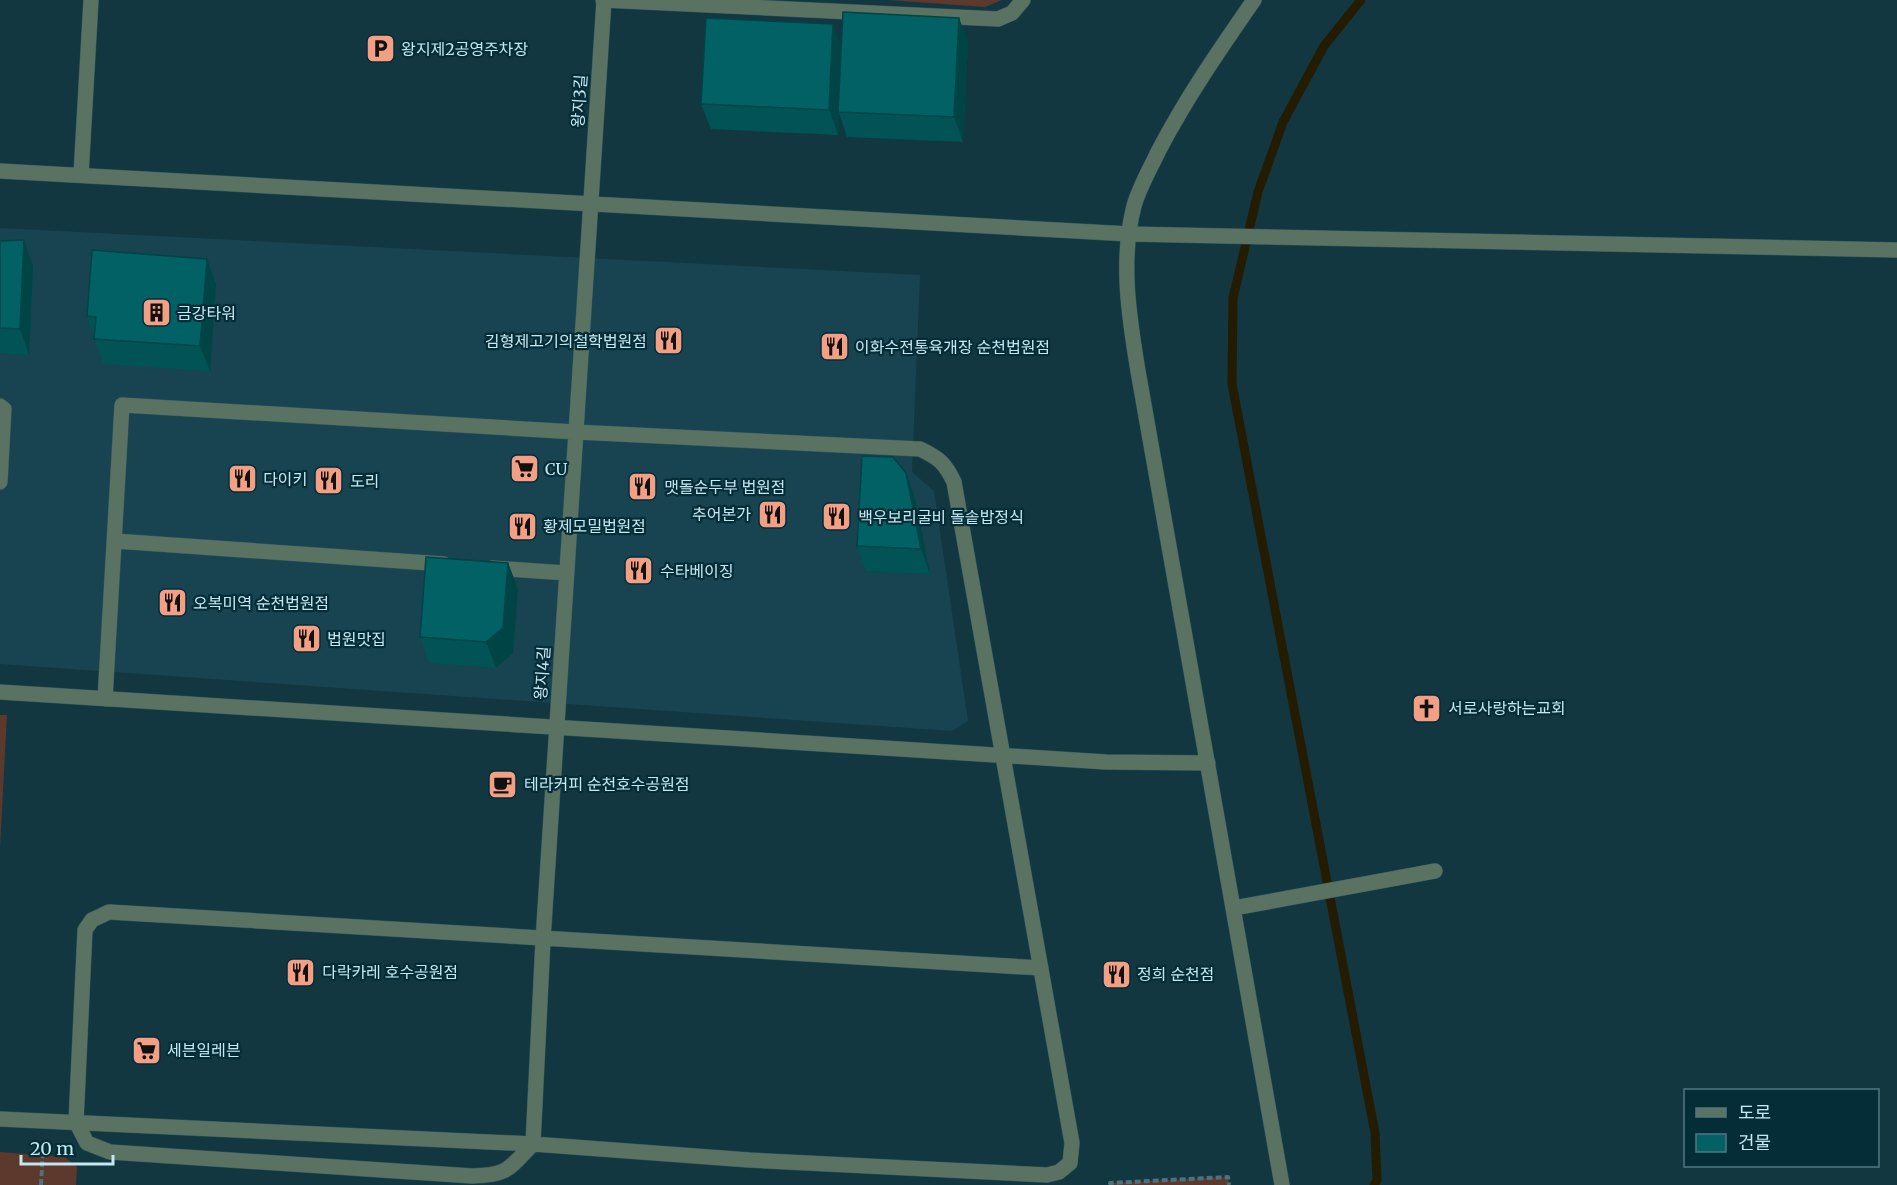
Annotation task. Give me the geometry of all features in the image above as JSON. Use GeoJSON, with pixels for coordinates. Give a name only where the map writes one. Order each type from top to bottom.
{"type":"FeatureCollection","features":[{"type":"Feature","properties":{"kind":"street"},"geometry":{"type":"LineString","coordinates":[[81,175],[91,0]]}},
{"type":"Feature","properties":{"kind":"street"},"geometry":{"type":"LineString","coordinates":[[603,0],[817,5],[998,19],[1012,13],[1023,0]]}},
{"type":"Feature","properties":{"kind":"street","name":"왕지3길"},"geometry":{"type":"LineString","coordinates":[[591,204],[603,0]]}},
{"type":"Feature","properties":{"kind":"street"},"geometry":{"type":"LineString","coordinates":[[1254,0],[1216,54],[1173,124],[1149,171],[1138,197],[1130,234],[1127,282],[1131,329],[1282,1185]]}},
{"type":"Feature","properties":{"kind":"street"},"geometry":{"type":"LineString","coordinates":[[0,171],[1130,234],[1897,250]]}},
{"type":"Feature","properties":{"kind":"street","name":"왕지4길"},"geometry":{"type":"LineString","coordinates":[[533,1144],[543,939],[591,204]]}},
{"type":"Feature","properties":{"kind":"street"},"geometry":{"type":"LineString","coordinates":[[0,1119],[533,1144],[748,1160],[1047,1175],[1059,1172],[1070,1163],[1072,1143],[954,482],[946,466],[936,457],[920,449],[576,432],[122,405],[105,699]]}},
{"type":"Feature","properties":{"kind":"street"},"geometry":{"type":"LineString","coordinates":[[0,406],[4,409],[0,482]]}},
{"type":"Feature","properties":{"kind":"street"},"geometry":{"type":"LineString","coordinates":[[114,542],[566,573]]}},
{"type":"Feature","properties":{"kind":"street"},"geometry":{"type":"LineString","coordinates":[[0,692],[1106,762],[1208,763]]}},
{"type":"Feature","properties":{"kind":"street"},"geometry":{"type":"LineString","coordinates":[[1234,908],[1435,871]]}},
{"type":"Feature","properties":{"kind":"street"},"geometry":{"type":"LineString","coordinates":[[533,1144],[508,1170],[495,1175],[472,1176],[110,1152],[87,1143],[76,1122],[85,930],[92,920],[109,912],[1041,968]]}},
{"type":"Feature","properties":{"kind":"path"},"geometry":{"type":"LineString","coordinates":[[41,1185],[43,1148]]}},
{"type":"Feature","properties":{"kind":"path"},"geometry":{"type":"LineString","coordinates":[[1111,1185],[1110,1183],[1228,1176],[1229,1185]]}},
{"type":"Feature","properties":{"kind":"shaded area"},"geometry":{"type":"Polygon","coordinates":[[[887,0],[1002,0],[985,7],[887,0]]]}},
{"type":"Feature","properties":{"kind":"shaded area"},"geometry":{"type":"Polygon","coordinates":[[[0,228],[920,275],[912,472],[934,491],[968,721],[952,731],[0,664],[0,228]]]}},
{"type":"Feature","properties":{"kind":"shaded area"},"geometry":{"type":"Polygon","coordinates":[[[0,715],[7,715],[0,848],[0,715]]]}},
{"type":"Feature","properties":{"kind":"shaded area"},"geometry":{"type":"Polygon","coordinates":[[[0,1152],[65,1157],[77,1167],[76,1185],[0,1185],[0,1152]]]}},
{"type":"Feature","properties":{"kind":"shaded area"},"geometry":{"type":"Polygon","coordinates":[[[1228,1177],[1229,1185],[1111,1185],[1110,1183],[1228,1177]]]}},
{"type":"Feature","properties":{"kind":"building"},"geometry":{"type":"Polygon","coordinates":[[[843,12],[959,18],[954,117],[838,112],[843,12]]]}},
{"type":"Feature","properties":{"kind":"building"},"geometry":{"type":"Polygon","coordinates":[[[706,18],[833,24],[829,110],[701,104],[706,18]]]}},
{"type":"Feature","properties":{"kind":"building"},"geometry":{"type":"Polygon","coordinates":[[[24,240],[20,329],[0,328],[0,241],[24,240]]]}},
{"type":"Feature","properties":{"kind":"building","name":"금강타워"},"geometry":{"type":"Polygon","coordinates":[[[92,250],[207,259],[200,346],[94,339],[96,317],[87,316],[92,250]]]}},
{"type":"Feature","properties":{"kind":"building"},"geometry":{"type":"Polygon","coordinates":[[[862,456],[893,457],[906,473],[921,549],[857,546],[862,456]]]}},
{"type":"Feature","properties":{"kind":"building"},"geometry":{"type":"Polygon","coordinates":[[[426,557],[508,563],[503,628],[486,642],[420,637],[426,557]]]}},
{"type":"Feature","properties":{"kind":"waterway"},"geometry":{"type":"LineString","coordinates":[[1361,0],[1324,46],[1283,122],[1258,192],[1233,298],[1232,384],[1375,1133],[1377,1180],[1374,1185]]}},
{"type":"Feature","properties":{"kind":"place","name":"왕지제2공영주차장"},"geometry":{"type":"Point","coordinates":[380,49]}},
{"type":"Feature","properties":{"kind":"place","name":"금강타워"},"geometry":{"type":"Point","coordinates":[156,313]}},
{"type":"Feature","properties":{"kind":"place","name":"김형제고기의철학법원점"},"geometry":{"type":"Point","coordinates":[668,341]}},
{"type":"Feature","properties":{"kind":"place","name":"이화수전통육개장 순천법원점"},"geometry":{"type":"Point","coordinates":[834,347]}},
{"type":"Feature","properties":{"kind":"place","name":"CU"},"geometry":{"type":"Point","coordinates":[524,469]}},
{"type":"Feature","properties":{"kind":"place","name":"다이키"},"geometry":{"type":"Point","coordinates":[242,479]}},
{"type":"Feature","properties":{"kind":"place","name":"도리"},"geometry":{"type":"Point","coordinates":[329,481]}},
{"type":"Feature","properties":{"kind":"place","name":"맷돌순두부 법원점"},"geometry":{"type":"Point","coordinates":[643,487]}},
{"type":"Feature","properties":{"kind":"place","name":"추어본가"},"geometry":{"type":"Point","coordinates":[772,514]}},
{"type":"Feature","properties":{"kind":"place","name":"백우보리굴비 돌솥밥정식"},"geometry":{"type":"Point","coordinates":[837,517]}},
{"type":"Feature","properties":{"kind":"place","name":"황제모밀법원점"},"geometry":{"type":"Point","coordinates":[522,526]}},
{"type":"Feature","properties":{"kind":"place","name":"수타베이징"},"geometry":{"type":"Point","coordinates":[639,571]}},
{"type":"Feature","properties":{"kind":"place","name":"오복미역 순천법원점"},"geometry":{"type":"Point","coordinates":[172,603]}},
{"type":"Feature","properties":{"kind":"place","name":"법원맛집"},"geometry":{"type":"Point","coordinates":[306,639]}},
{"type":"Feature","properties":{"kind":"place","name":"서로사랑하는교회"},"geometry":{"type":"Point","coordinates":[1427,708]}},
{"type":"Feature","properties":{"kind":"place","name":"테라커피 순천호수공원점"},"geometry":{"type":"Point","coordinates":[503,784]}},
{"type":"Feature","properties":{"kind":"place","name":"다락카레 호수공원점"},"geometry":{"type":"Point","coordinates":[301,972]}},
{"type":"Feature","properties":{"kind":"place","name":"정희 순천점"},"geometry":{"type":"Point","coordinates":[1116,974]}},
{"type":"Feature","properties":{"kind":"place","name":"세븐일레븐"},"geometry":{"type":"Point","coordinates":[146,1050]}}]}
